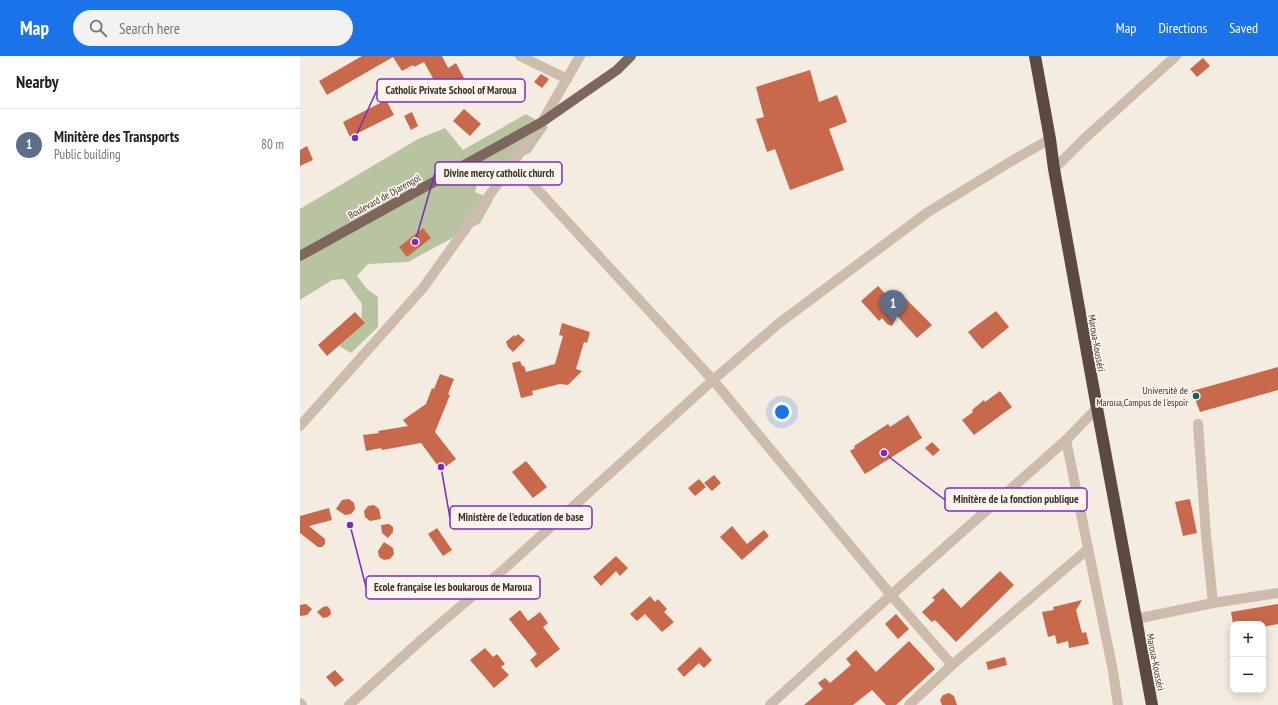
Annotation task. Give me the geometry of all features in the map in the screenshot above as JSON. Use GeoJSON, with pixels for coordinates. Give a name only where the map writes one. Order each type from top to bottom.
{"type":"FeatureCollection","features":[{"type":"Feature","properties":{"kind":"highway","name":"Maroua-Kousséri"},"geometry":{"type":"LineString","coordinates":[[1035,56],[1097,408],[1152,705]]}},
{"type":"Feature","properties":{"kind":"main road","name":"Boulevard de Djarengol"},"geometry":{"type":"LineString","coordinates":[[300,256],[542,122],[617,70],[631,56]]}},
{"type":"Feature","properties":{"kind":"street"},"geometry":{"type":"LineString","coordinates":[[520,56],[567,79]]}},
{"type":"Feature","properties":{"kind":"street"},"geometry":{"type":"LineString","coordinates":[[300,426],[423,288],[542,122],[580,56]]}},
{"type":"Feature","properties":{"kind":"street"},"geometry":{"type":"LineString","coordinates":[[1054,169],[1084,139],[1176,56]]}},
{"type":"Feature","properties":{"kind":"street"},"geometry":{"type":"LineString","coordinates":[[349,705],[420,641],[503,570],[713,380],[778,324],[928,212],[1050,138]]}},
{"type":"Feature","properties":{"kind":"street"},"geometry":{"type":"LineString","coordinates":[[513,163],[713,380],[891,595],[952,665]]}},
{"type":"Feature","properties":{"kind":"street"},"geometry":{"type":"LineString","coordinates":[[770,705],[891,595],[1066,440],[1097,408]]}},
{"type":"Feature","properties":{"kind":"street"},"geometry":{"type":"LineString","coordinates":[[1198,424],[1206,535],[1213,603]]}},
{"type":"Feature","properties":{"kind":"street"},"geometry":{"type":"LineString","coordinates":[[1066,440],[1113,671],[1118,705]]}},
{"type":"Feature","properties":{"kind":"street"},"geometry":{"type":"LineString","coordinates":[[909,705],[952,665],[1088,549]]}},
{"type":"Feature","properties":{"kind":"street"},"geometry":{"type":"LineString","coordinates":[[1136,619],[1213,603],[1278,593]]}},
{"type":"Feature","properties":{"kind":"green space"},"geometry":{"type":"Polygon","coordinates":[[[526,114],[548,127],[530,153],[510,160],[479,177],[475,192],[493,200],[480,223],[408,262],[368,264],[357,276],[367,289],[378,297],[378,327],[351,353],[339,346],[361,326],[362,304],[344,279],[332,280],[300,300],[300,209],[418,139],[445,128],[463,150],[526,114]]]}},
{"type":"Feature","properties":{"kind":"building"},"geometry":{"type":"Polygon","coordinates":[[[362,56],[442,56],[448,68],[456,63],[464,78],[440,91],[424,62],[414,67],[413,65],[402,71],[393,57],[327,95],[319,81],[362,56]]]}},
{"type":"Feature","properties":{"kind":"building"},"geometry":{"type":"Polygon","coordinates":[[[1203,58],[1210,66],[1197,77],[1190,69],[1203,58]]]}},
{"type":"Feature","properties":{"kind":"building"},"geometry":{"type":"Polygon","coordinates":[[[810,70],[819,102],[837,95],[847,122],[829,129],[844,170],[790,190],[775,149],[767,152],[756,119],[764,117],[756,87],[810,70]]]}},
{"type":"Feature","properties":{"kind":"building"},"geometry":{"type":"Polygon","coordinates":[[[541,74],[549,79],[542,88],[534,82],[541,74]]]}},
{"type":"Feature","properties":{"kind":"building"},"geometry":{"type":"Polygon","coordinates":[[[386,100],[394,115],[350,137],[343,122],[386,100]]]}},
{"type":"Feature","properties":{"kind":"building"},"geometry":{"type":"Polygon","coordinates":[[[464,109],[481,124],[470,136],[453,121],[464,109]]]}},
{"type":"Feature","properties":{"kind":"building"},"geometry":{"type":"Polygon","coordinates":[[[412,112],[418,126],[411,130],[404,116],[412,112]]]}},
{"type":"Feature","properties":{"kind":"building"},"geometry":{"type":"Polygon","coordinates":[[[307,146],[313,160],[300,166],[300,150],[307,146]]]}},
{"type":"Feature","properties":{"kind":"building"},"geometry":{"type":"Polygon","coordinates":[[[423,228],[431,238],[407,257],[399,247],[423,228]]]}},
{"type":"Feature","properties":{"kind":"building"},"geometry":{"type":"Polygon","coordinates":[[[878,286],[891,300],[898,297],[905,298],[932,325],[917,338],[897,316],[892,326],[887,324],[882,318],[879,321],[861,301],[878,286]]]}},
{"type":"Feature","properties":{"kind":"building"},"geometry":{"type":"Polygon","coordinates":[[[996,311],[1009,327],[982,349],[968,332],[996,311]]]}},
{"type":"Feature","properties":{"kind":"building"},"geometry":{"type":"Polygon","coordinates":[[[355,312],[365,323],[327,356],[318,345],[355,312]]]}},
{"type":"Feature","properties":{"kind":"building"},"geometry":{"type":"Polygon","coordinates":[[[562,323],[590,332],[587,343],[584,342],[576,369],[582,371],[568,385],[560,384],[532,391],[533,395],[521,398],[512,363],[520,361],[526,372],[555,364],[563,336],[559,335],[562,323]]]}},
{"type":"Feature","properties":{"kind":"building"},"geometry":{"type":"Polygon","coordinates":[[[518,334],[525,340],[513,352],[508,347],[506,342],[514,335],[515,337],[518,334]]]}},
{"type":"Feature","properties":{"kind":"building"},"geometry":{"type":"Polygon","coordinates":[[[1278,367],[1278,390],[1200,412],[1192,391],[1278,367]]]}},
{"type":"Feature","properties":{"kind":"building"},"geometry":{"type":"Polygon","coordinates":[[[440,374],[454,379],[448,394],[450,395],[435,432],[456,459],[441,470],[421,443],[382,450],[381,448],[366,451],[363,435],[408,426],[403,420],[426,404],[432,388],[434,389],[440,374]]]}},
{"type":"Feature","properties":{"kind":"building"},"geometry":{"type":"Polygon","coordinates":[[[1000,391],[1012,407],[974,435],[962,420],[973,412],[972,410],[984,400],[985,402],[1000,391]]]}},
{"type":"Feature","properties":{"kind":"building"},"geometry":{"type":"Polygon","coordinates":[[[908,415],[922,438],[865,474],[850,451],[855,448],[854,446],[888,424],[890,427],[908,415]]]}},
{"type":"Feature","properties":{"kind":"building"},"geometry":{"type":"Polygon","coordinates":[[[932,442],[940,450],[933,456],[925,448],[932,442]]]}},
{"type":"Feature","properties":{"kind":"building"},"geometry":{"type":"Polygon","coordinates":[[[526,461],[547,487],[533,498],[512,472],[526,461]]]}},
{"type":"Feature","properties":{"kind":"building"},"geometry":{"type":"Polygon","coordinates":[[[714,475],[721,483],[712,491],[704,483],[714,475]]]}},
{"type":"Feature","properties":{"kind":"building"},"geometry":{"type":"Polygon","coordinates":[[[699,479],[706,487],[695,496],[688,488],[699,479]]]}},
{"type":"Feature","properties":{"kind":"building"},"geometry":{"type":"Polygon","coordinates":[[[349,499],[354,503],[355,509],[351,514],[345,515],[336,509],[342,500],[349,499]]]}},
{"type":"Feature","properties":{"kind":"building"},"geometry":{"type":"Polygon","coordinates":[[[1190,499],[1197,533],[1183,536],[1175,502],[1190,499]]]}},
{"type":"Feature","properties":{"kind":"building"},"geometry":{"type":"Polygon","coordinates":[[[374,505],[379,509],[381,519],[370,521],[365,517],[364,511],[368,506],[374,505]]]}},
{"type":"Feature","properties":{"kind":"building"},"geometry":{"type":"Polygon","coordinates":[[[329,508],[332,520],[309,526],[325,539],[325,544],[322,547],[318,547],[300,533],[300,516],[329,508]]]}},
{"type":"Feature","properties":{"kind":"building"},"geometry":{"type":"Polygon","coordinates":[[[389,524],[393,527],[393,532],[388,538],[382,533],[381,525],[389,524]]]}},
{"type":"Feature","properties":{"kind":"building"},"geometry":{"type":"Polygon","coordinates":[[[732,526],[747,544],[764,530],[769,536],[742,560],[720,537],[732,526]]]}},
{"type":"Feature","properties":{"kind":"building"},"geometry":{"type":"Polygon","coordinates":[[[437,528],[452,550],[443,556],[428,534],[437,528]]]}},
{"type":"Feature","properties":{"kind":"building"},"geometry":{"type":"Polygon","coordinates":[[[384,542],[393,548],[394,554],[390,559],[384,560],[379,557],[378,551],[384,542]]]}},
{"type":"Feature","properties":{"kind":"building"},"geometry":{"type":"Polygon","coordinates":[[[616,556],[628,568],[620,576],[616,571],[601,586],[593,577],[616,556]]]}},
{"type":"Feature","properties":{"kind":"building"},"geometry":{"type":"Polygon","coordinates":[[[1000,571],[1014,585],[956,642],[935,620],[932,622],[922,612],[935,600],[932,598],[943,588],[961,608],[1000,571]]]}},
{"type":"Feature","properties":{"kind":"building"},"geometry":{"type":"Polygon","coordinates":[[[650,596],[655,602],[658,599],[667,609],[664,612],[674,622],[662,632],[645,614],[637,621],[630,614],[650,596]]]}},
{"type":"Feature","properties":{"kind":"building"},"geometry":{"type":"Polygon","coordinates":[[[1082,600],[1076,610],[1082,633],[1086,632],[1089,644],[1069,648],[1068,641],[1057,644],[1055,635],[1048,637],[1042,612],[1054,610],[1053,607],[1082,600]]]}},
{"type":"Feature","properties":{"kind":"building"},"geometry":{"type":"Polygon","coordinates":[[[306,604],[312,609],[307,615],[300,616],[300,605],[306,604]]]}},
{"type":"Feature","properties":{"kind":"building"},"geometry":{"type":"Polygon","coordinates":[[[1278,604],[1278,624],[1266,626],[1266,621],[1232,621],[1231,612],[1278,604]]]}},
{"type":"Feature","properties":{"kind":"building"},"geometry":{"type":"Polygon","coordinates":[[[327,606],[330,609],[331,614],[328,617],[323,618],[317,612],[323,607],[327,606]]]}},
{"type":"Feature","properties":{"kind":"building"},"geometry":{"type":"Polygon","coordinates":[[[520,610],[528,621],[540,612],[548,623],[543,627],[560,649],[536,668],[530,660],[537,654],[509,619],[520,610]]]}},
{"type":"Feature","properties":{"kind":"building"},"geometry":{"type":"Polygon","coordinates":[[[896,614],[909,629],[898,639],[885,624],[896,614]]]}},
{"type":"Feature","properties":{"kind":"building"},"geometry":{"type":"Polygon","coordinates":[[[909,641],[935,669],[896,705],[886,705],[872,690],[853,705],[804,705],[823,689],[818,683],[825,678],[830,683],[851,665],[846,659],[856,650],[876,672],[909,641]]]}},
{"type":"Feature","properties":{"kind":"building"},"geometry":{"type":"Polygon","coordinates":[[[700,647],[712,660],[704,668],[699,663],[684,677],[677,669],[700,647]]]}},
{"type":"Feature","properties":{"kind":"building"},"geometry":{"type":"Polygon","coordinates":[[[485,648],[493,657],[497,654],[505,664],[501,667],[509,675],[494,688],[470,660],[485,648]]]}},
{"type":"Feature","properties":{"kind":"building"},"geometry":{"type":"Polygon","coordinates":[[[1005,657],[1007,665],[988,670],[986,662],[1005,657]]]}},
{"type":"Feature","properties":{"kind":"building"},"geometry":{"type":"Polygon","coordinates":[[[335,670],[344,680],[335,687],[326,677],[335,670]]]}},
{"type":"Feature","properties":{"kind":"building"},"geometry":{"type":"Polygon","coordinates":[[[949,693],[954,696],[957,705],[942,705],[940,700],[943,695],[949,693]]]}},
{"type":"Feature","properties":{"kind":"place","name":"Catholic Private School of Maroua"},"geometry":{"type":"Point","coordinates":[355,138]}},
{"type":"Feature","properties":{"kind":"place","name":"Divine mercy catholic church"},"geometry":{"type":"Point","coordinates":[415,242]}},
{"type":"Feature","properties":{"kind":"place","name":"Minitère des Transports"},"geometry":{"type":"Point","coordinates":[893,323]}},
{"type":"Feature","properties":{"kind":"place","name":"Université de Maroua,Campus de l'espoir"},"geometry":{"type":"Point","coordinates":[1196,396]}},
{"type":"Feature","properties":{"kind":"place","name":"Minitère de la fonction publique"},"geometry":{"type":"Point","coordinates":[884,453]}},
{"type":"Feature","properties":{"kind":"place","name":"Ministère de l'education de base"},"geometry":{"type":"Point","coordinates":[441,467]}},
{"type":"Feature","properties":{"kind":"place","name":"Ecole française les boukarous de Maroua"},"geometry":{"type":"Point","coordinates":[350,525]}}]}
